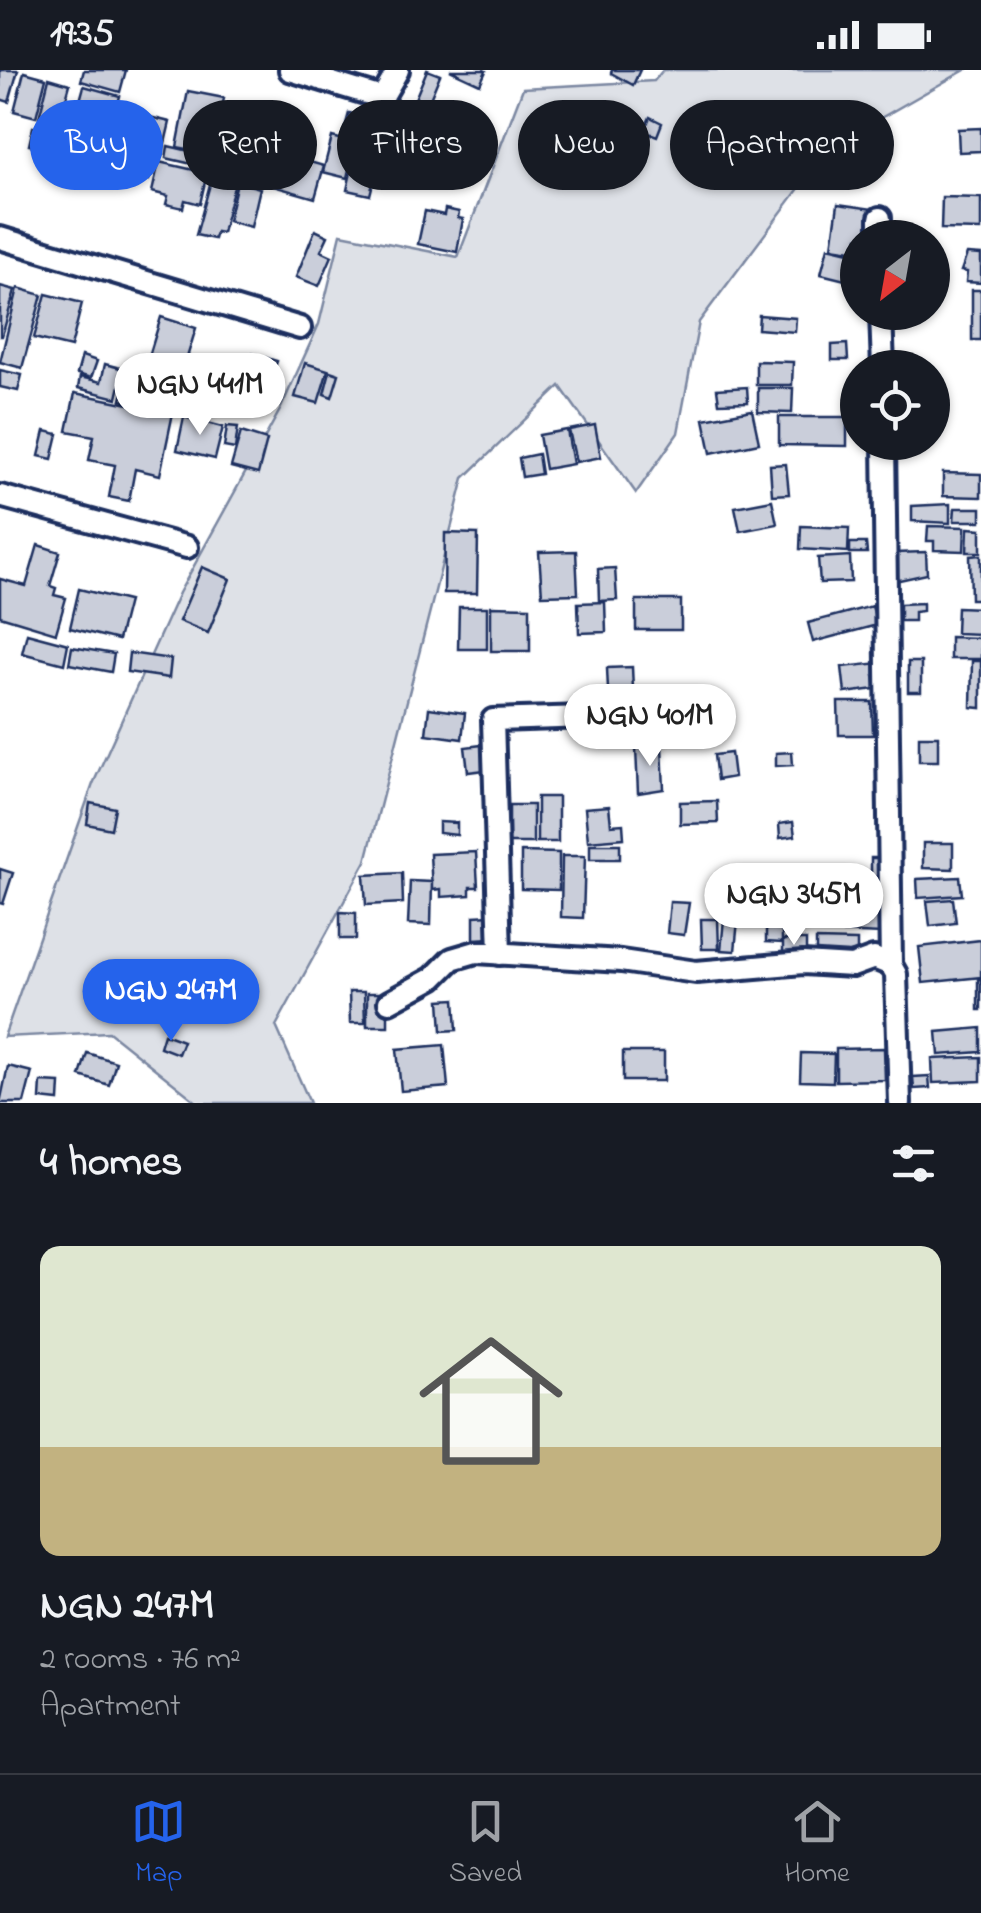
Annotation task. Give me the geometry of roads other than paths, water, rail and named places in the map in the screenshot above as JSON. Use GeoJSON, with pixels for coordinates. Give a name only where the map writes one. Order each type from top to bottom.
{"type":"FeatureCollection","features":[{"type":"Feature","properties":{"kind":"street"},"geometry":{"type":"LineString","coordinates":[[290,70],[382,98],[398,70]]}},
{"type":"Feature","properties":{"kind":"street"},"geometry":{"type":"LineString","coordinates":[[0,238],[300,328]]}},
{"type":"Feature","properties":{"kind":"street"},"geometry":{"type":"LineString","coordinates":[[884,460],[892,966],[896,974],[900,1103]]}},
{"type":"Feature","properties":{"kind":"street"},"geometry":{"type":"LineString","coordinates":[[0,496],[187,546]]}},
{"type":"Feature","properties":{"kind":"street"},"geometry":{"type":"LineString","coordinates":[[500,954],[493,720],[710,713]]}},
{"type":"Feature","properties":{"kind":"street"},"geometry":{"type":"LineString","coordinates":[[389,1002],[464,954],[620,961],[696,972],[804,963],[852,966],[874,958],[892,966]]}}]}
